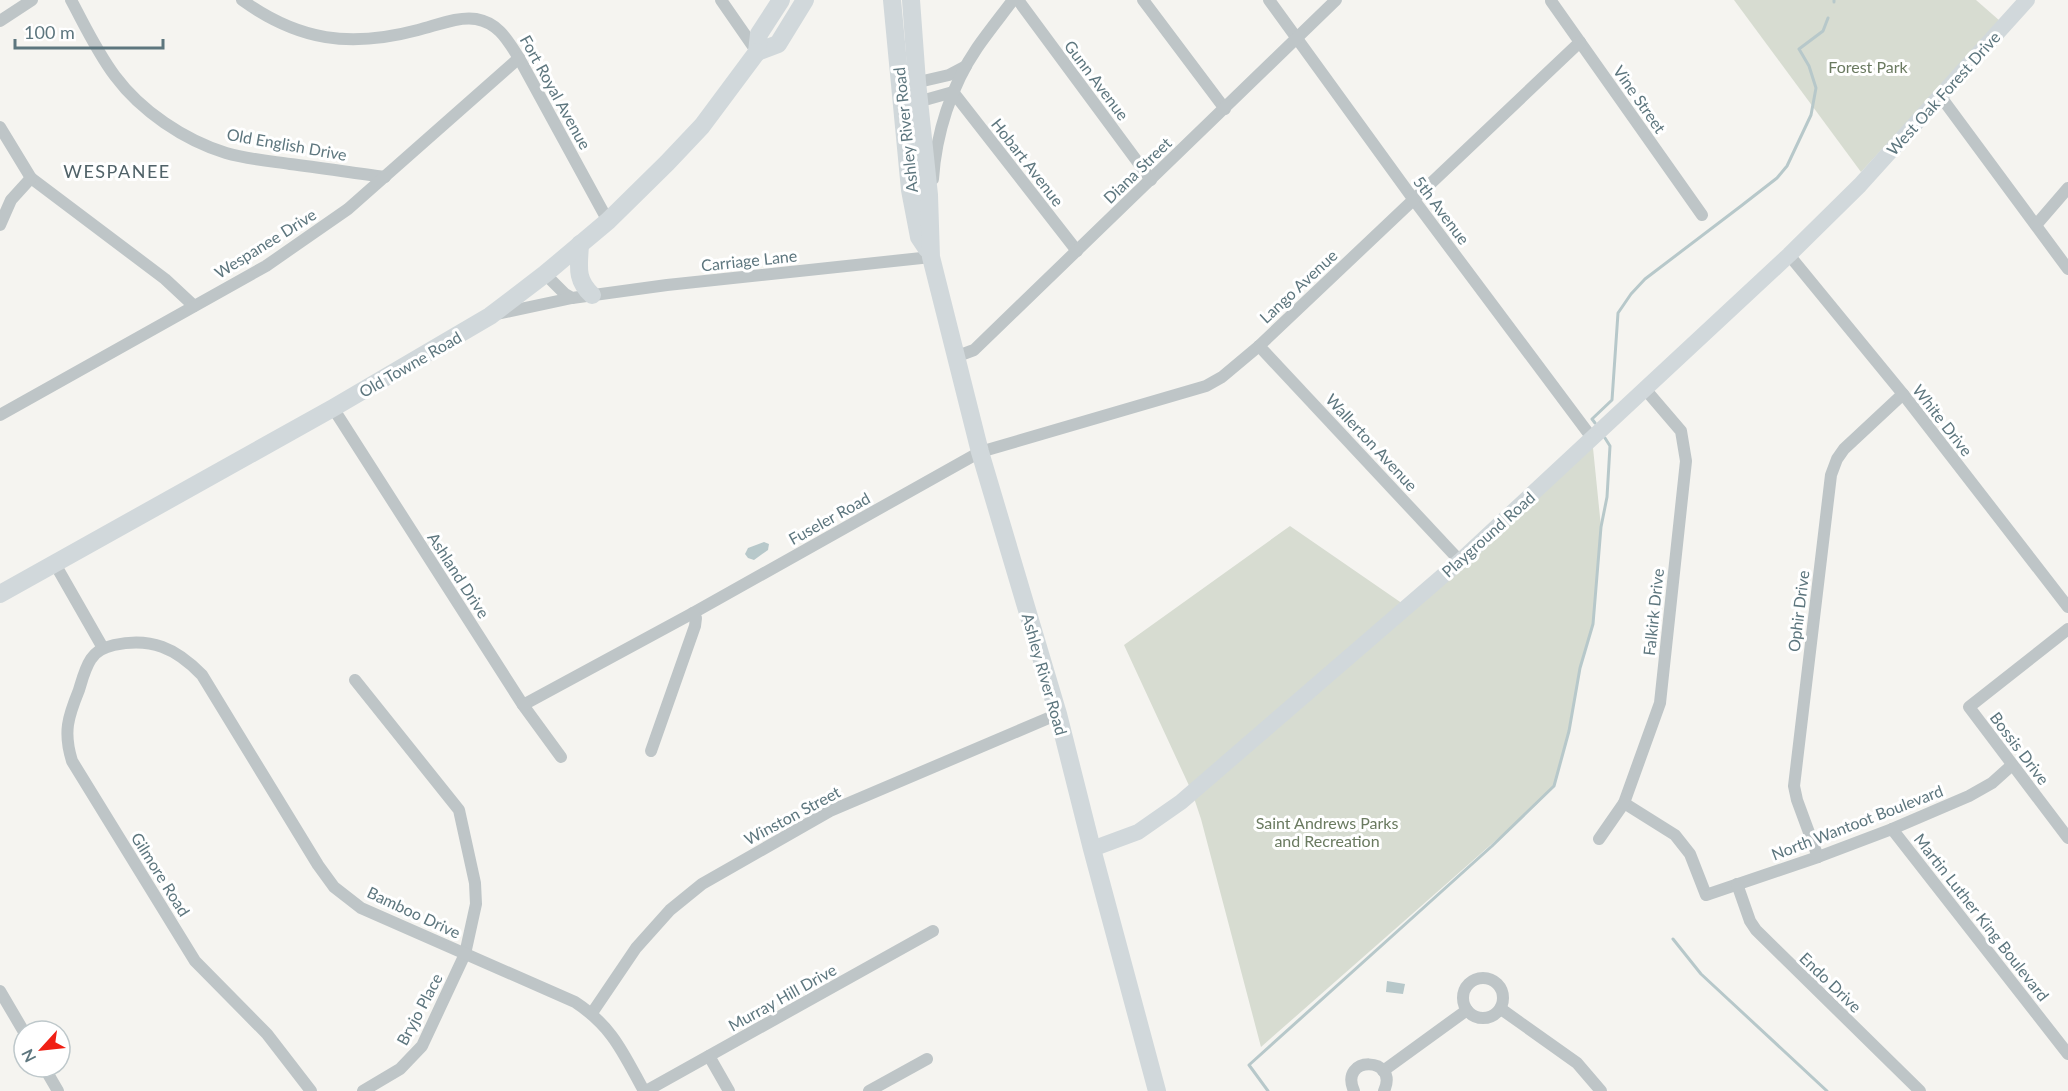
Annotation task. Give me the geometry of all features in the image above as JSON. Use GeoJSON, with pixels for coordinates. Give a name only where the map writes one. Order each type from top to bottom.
{"type":"FeatureCollection","features":[{"type":"Feature","properties":{"kind":"main road"},"geometry":{"type":"LineString","coordinates":[[781,0],[759,34],[757,52],[778,44],[805,0]]}},
{"type":"Feature","properties":{"kind":"main road","name":"Ashley River Road"},"geometry":{"type":"LineString","coordinates":[[892,0],[909,84]]}},
{"type":"Feature","properties":{"kind":"main road","name":"Ashley River Road"},"geometry":{"type":"LineString","coordinates":[[911,0],[910,189],[919,237],[931,257],[980,452],[1058,714],[1156,1091]]}},
{"type":"Feature","properties":{"kind":"main road","name":"West Oak Forest Drive"},"geometry":{"type":"LineString","coordinates":[[1860,186],[2027,0]]}},
{"type":"Feature","properties":{"kind":"main road","name":"Old Towne Road"},"geometry":{"type":"LineString","coordinates":[[0,594],[333,408],[490,316],[608,221],[667,163],[702,126],[757,52]]}},
{"type":"Feature","properties":{"kind":"main road","name":"Playground Road"},"geometry":{"type":"LineString","coordinates":[[1092,849],[1138,832],[1181,802],[1460,561],[1860,186]]}},
{"type":"Feature","properties":{"kind":"main road"},"geometry":{"type":"LineString","coordinates":[[580,244],[578,273],[582,286],[592,295]]}},
{"type":"Feature","properties":{"kind":"street"},"geometry":{"type":"LineString","coordinates":[[0,21],[32,0]]}},
{"type":"Feature","properties":{"kind":"street","name":"Old English Drive"},"geometry":{"type":"LineString","coordinates":[[71,0],[116,78],[141,104],[167,124],[196,141],[227,154],[258,160],[386,177]]}},
{"type":"Feature","properties":{"kind":"street","name":"Fort Royal Avenue"},"geometry":{"type":"LineString","coordinates":[[242,0],[262,15],[293,30],[327,38],[361,40],[399,35],[475,18],[488,23],[503,33],[519,58],[608,221]]}},
{"type":"Feature","properties":{"kind":"street"},"geometry":{"type":"LineString","coordinates":[[721,0],[757,52]]}},
{"type":"Feature","properties":{"kind":"street"},"geometry":{"type":"LineString","coordinates":[[931,257],[934,171],[942,128],[953,92],[976,49],[1013,0]]}},
{"type":"Feature","properties":{"kind":"street","name":"Gunn Avenue"},"geometry":{"type":"LineString","coordinates":[[1018,0],[1151,180]]}},
{"type":"Feature","properties":{"kind":"street"},"geometry":{"type":"LineString","coordinates":[[1143,0],[1225,109]]}},
{"type":"Feature","properties":{"kind":"street","name":"5th Avenue"},"geometry":{"type":"LineString","coordinates":[[1269,0],[1413,200],[1592,438]]}},
{"type":"Feature","properties":{"kind":"street","name":"Diana Street"},"geometry":{"type":"LineString","coordinates":[[955,357],[974,350],[1336,0]]}},
{"type":"Feature","properties":{"kind":"street","name":"Vine Street"},"geometry":{"type":"LineString","coordinates":[[1551,1],[1702,215]]}},
{"type":"Feature","properties":{"kind":"street","name":"Lango Avenue"},"geometry":{"type":"LineString","coordinates":[[980,452],[1206,386],[1222,377],[1259,346],[1580,42]]}},
{"type":"Feature","properties":{"kind":"street","name":"Wespanee Drive"},"geometry":{"type":"LineString","coordinates":[[0,415],[266,266],[348,209],[519,58]]}},
{"type":"Feature","properties":{"kind":"street"},"geometry":{"type":"LineString","coordinates":[[909,84],[949,75],[966,66]]}},
{"type":"Feature","properties":{"kind":"street"},"geometry":{"type":"LineString","coordinates":[[910,104],[953,92]]}},
{"type":"Feature","properties":{"kind":"street","name":"Hobart Avenue"},"geometry":{"type":"LineString","coordinates":[[953,92],[1077,251]]}},
{"type":"Feature","properties":{"kind":"street"},"geometry":{"type":"LineString","coordinates":[[1941,97],[2068,269]]}},
{"type":"Feature","properties":{"kind":"street"},"geometry":{"type":"LineString","coordinates":[[0,127],[31,178],[165,279],[194,306]]}},
{"type":"Feature","properties":{"kind":"street"},"geometry":{"type":"LineString","coordinates":[[0,225],[11,200],[31,178]]}},
{"type":"Feature","properties":{"kind":"street"},"geometry":{"type":"LineString","coordinates":[[2036,225],[2068,188]]}},
{"type":"Feature","properties":{"kind":"street","name":"White Drive"},"geometry":{"type":"LineString","coordinates":[[1789,255],[1903,394],[2068,608]]}},
{"type":"Feature","properties":{"kind":"street","name":"Carriage Lane"},"geometry":{"type":"LineString","coordinates":[[490,316],[592,295],[931,257]]}},
{"type":"Feature","properties":{"kind":"street"},"geometry":{"type":"LineString","coordinates":[[545,274],[572,298]]}},
{"type":"Feature","properties":{"kind":"street","name":"Wallerton Avenue"},"geometry":{"type":"LineString","coordinates":[[1259,346],[1460,561]]}},
{"type":"Feature","properties":{"kind":"street","name":"Falkirk Drive"},"geometry":{"type":"LineString","coordinates":[[1599,839],[1624,803],[1660,703],[1686,461],[1681,431],[1645,389]]}},
{"type":"Feature","properties":{"kind":"street","name":"Ophir Drive"},"geometry":{"type":"LineString","coordinates":[[1818,857],[1794,786],[1831,475],[1844,449],[1903,394]]}},
{"type":"Feature","properties":{"kind":"street","name":"Ashland Drive"},"geometry":{"type":"LineString","coordinates":[[333,408],[523,705],[561,757]]}},
{"type":"Feature","properties":{"kind":"street","name":"Fuseler Road"},"geometry":{"type":"LineString","coordinates":[[523,705],[693,613],[980,452]]}},
{"type":"Feature","properties":{"kind":"street"},"geometry":{"type":"LineString","coordinates":[[55,564],[103,648]]}},
{"type":"Feature","properties":{"kind":"street"},"geometry":{"type":"LineString","coordinates":[[651,752],[695,626],[696,618],[693,613]]}},
{"type":"Feature","properties":{"kind":"street","name":"Bossis Drive"},"geometry":{"type":"LineString","coordinates":[[2068,629],[1968,707],[2068,838]]}},
{"type":"Feature","properties":{"kind":"street","name":"Bamboo Drive"},"geometry":{"type":"LineString","coordinates":[[103,648],[126,643],[148,642],[165,647],[188,660],[202,675],[318,865],[334,887],[361,908],[574,1002],[592,1013],[607,1028],[645,1091]]}},
{"type":"Feature","properties":{"kind":"street","name":"Gilmore Road"},"geometry":{"type":"LineString","coordinates":[[103,648],[91,658],[67,718],[67,744],[72,761],[195,961],[267,1034],[311,1091]]}},
{"type":"Feature","properties":{"kind":"street","name":"Bryjo Place"},"geometry":{"type":"LineString","coordinates":[[356,680],[459,810],[476,893],[476,904],[465,954],[422,1046],[400,1069],[363,1091]]}},
{"type":"Feature","properties":{"kind":"street","name":"Winston Street"},"geometry":{"type":"LineString","coordinates":[[592,1013],[636,948],[670,910],[702,884],[830,811],[1058,714]]}},
{"type":"Feature","properties":{"kind":"street","name":"North Wantoot Boulevard"},"geometry":{"type":"LineString","coordinates":[[1624,803],[1675,835],[1690,854],[1706,895],[1892,829],[1969,796],[1992,783],[2012,765]]}},
{"type":"Feature","properties":{"kind":"street","name":"Martin Luther King Boulevard"},"geometry":{"type":"LineString","coordinates":[[1892,829],[2068,1054]]}},
{"type":"Feature","properties":{"kind":"street","name":"Endo Drive"},"geometry":{"type":"LineString","coordinates":[[1737,884],[1750,921],[1756,930],[1914,1089]]}},
{"type":"Feature","properties":{"kind":"street","name":"Murray Hill Drive"},"geometry":{"type":"LineString","coordinates":[[645,1091],[933,931]]}},
{"type":"Feature","properties":{"kind":"street"},"geometry":{"type":"LineString","coordinates":[[1487,978],[1499,985],[1504,997],[1501,1009],[1491,1017],[1484,1018],[1467,1011],[1463,997],[1465,990],[1474,980],[1487,978]]}},
{"type":"Feature","properties":{"kind":"street"},"geometry":{"type":"LineString","coordinates":[[0,991],[16,1019]]}},
{"type":"Feature","properties":{"kind":"street"},"geometry":{"type":"LineString","coordinates":[[1501,1009],[1577,1063],[1601,1091]]}},
{"type":"Feature","properties":{"kind":"street"},"geometry":{"type":"LineString","coordinates":[[1383,1071],[1467,1011]]}},
{"type":"Feature","properties":{"kind":"street"},"geometry":{"type":"LineString","coordinates":[[710,1056],[729,1091]]}},
{"type":"Feature","properties":{"kind":"street"},"geometry":{"type":"LineString","coordinates":[[869,1091],[927,1059]]}},
{"type":"Feature","properties":{"kind":"street"},"geometry":{"type":"LineString","coordinates":[[1354,1091],[1351,1079],[1356,1069],[1361,1065],[1373,1064],[1383,1071],[1387,1082],[1384,1091]]}},
{"type":"Feature","properties":{"kind":"green space","name":"Forest Park"},"geometry":{"type":"Polygon","coordinates":[[[1734,0],[1976,0],[2000,21],[1861,172],[1734,0]]]}},
{"type":"Feature","properties":{"kind":"green space","name":"Saint Andrews Parks and Recreation"},"geometry":{"type":"Polygon","coordinates":[[[1592,438],[1601,527],[1593,624],[1580,668],[1569,731],[1554,786],[1537,804],[1261,1047],[1192,792],[1124,645],[1290,526],[1406,606],[1592,438]]]}},
{"type":"Feature","properties":{"kind":"shaded area"},"geometry":{"type":"Polygon","coordinates":[[[764,542],[769,544],[768,550],[754,560],[748,558],[745,554],[748,548],[764,542]]]}},
{"type":"Feature","properties":{"kind":"shaded area"},"geometry":{"type":"Polygon","coordinates":[[[1387,981],[1405,984],[1403,994],[1386,992],[1387,981]]]}},
{"type":"Feature","properties":{"kind":"waterway"},"geometry":{"type":"LineString","coordinates":[[1595,423],[1592,419],[1612,400],[1618,313],[1631,294],[1645,279],[1777,178],[1787,166],[1811,115],[1816,88],[1809,66],[1799,49],[1823,31],[1828,18]]}},
{"type":"Feature","properties":{"kind":"waterway"},"geometry":{"type":"LineString","coordinates":[[1268,1091],[1249,1065],[1492,846],[1554,786],[1569,731],[1580,668],[1593,624],[1601,527],[1607,497],[1610,446],[1605,438]]}},
{"type":"Feature","properties":{"kind":"waterway"},"geometry":{"type":"LineString","coordinates":[[1673,939],[1701,974],[1827,1091]]}},
{"type":"Feature","properties":{"kind":"district","name":"WESPANEE"},"geometry":{"type":"Point","coordinates":[117,171]}}]}
